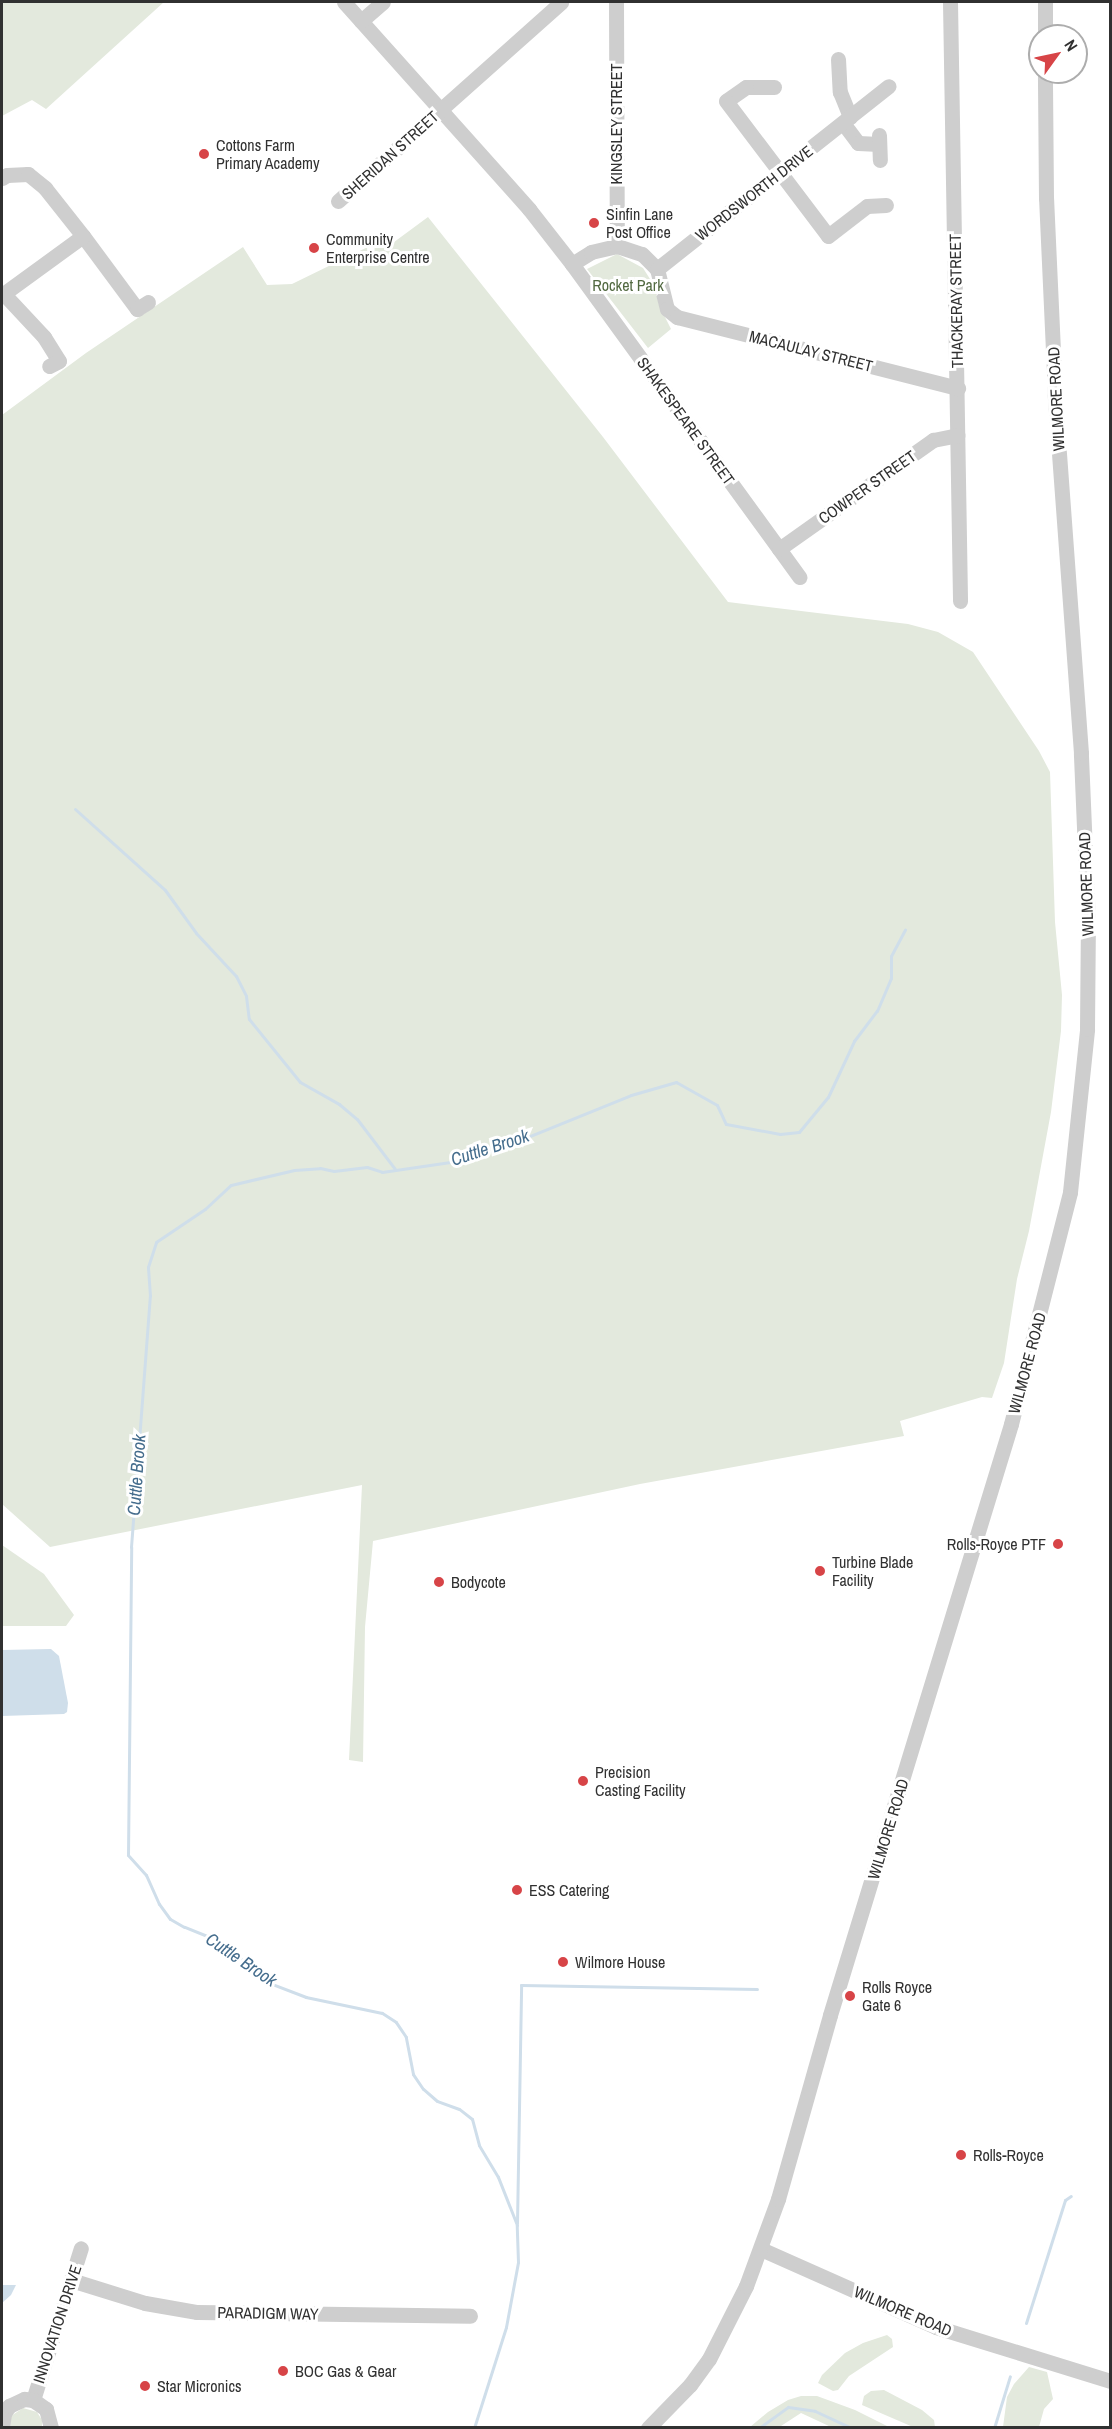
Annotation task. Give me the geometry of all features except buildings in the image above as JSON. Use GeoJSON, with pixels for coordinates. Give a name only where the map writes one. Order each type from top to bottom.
{"type":"FeatureCollection","features":[{"type":"Feature","properties":{"kind":"street","name":"SHAKESPEARE STREET"},"geometry":{"type":"LineString","coordinates":[[344,2],[529,209],[572,264],[799,577]]}},
{"type":"Feature","properties":{"kind":"street"},"geometry":{"type":"LineString","coordinates":[[361,21],[383,2]]}},
{"type":"Feature","properties":{"kind":"street","name":"SHERIDAN STREET"},"geometry":{"type":"LineString","coordinates":[[338,201],[561,2]]}},
{"type":"Feature","properties":{"kind":"street","name":"KINGSLEY STREET"},"geometry":{"type":"LineString","coordinates":[[616,2],[617,246]]}},
{"type":"Feature","properties":{"kind":"street","name":"THACKERAY STREET"},"geometry":{"type":"LineString","coordinates":[[950,2],[960,601]]}},
{"type":"Feature","properties":{"kind":"street"},"geometry":{"type":"LineString","coordinates":[[1045,2],[1045,24]]}},
{"type":"Feature","properties":{"kind":"street"},"geometry":{"type":"LineString","coordinates":[[838,59],[840,92],[846,120],[858,143],[879,139],[880,160]]}},
{"type":"Feature","properties":{"kind":"street","name":"WILMORE ROAD"},"geometry":{"type":"LineString","coordinates":[[1045,84],[1046,198],[1055,395],[1081,753],[1088,923],[1087,1029],[1071,1192],[1007,1435],[761,2248],[936,2327],[1110,2380]]}},
{"type":"Feature","properties":{"kind":"street","name":"WORDSWORTH DRIVE"},"geometry":{"type":"LineString","coordinates":[[657,268],[889,86]]}},
{"type":"Feature","properties":{"kind":"street"},"geometry":{"type":"LineString","coordinates":[[774,87],[746,87],[726,101],[828,236],[867,206],[886,205]]}},
{"type":"Feature","properties":{"kind":"street"},"geometry":{"type":"LineString","coordinates":[[2,178],[7,175],[28,174],[45,188],[137,309],[148,302]]}},
{"type":"Feature","properties":{"kind":"street"},"geometry":{"type":"LineString","coordinates":[[49,366],[59,360],[44,337],[2,294],[83,236]]}},
{"type":"Feature","properties":{"kind":"street"},"geometry":{"type":"LineString","coordinates":[[572,264],[591,252],[617,246],[642,254],[657,268]]}},
{"type":"Feature","properties":{"kind":"street","name":"MACAULAY STREET"},"geometry":{"type":"LineString","coordinates":[[657,268],[667,309],[677,317],[958,388]]}},
{"type":"Feature","properties":{"kind":"street","name":"COWPER STREET"},"geometry":{"type":"LineString","coordinates":[[780,549],[933,440],[958,435]]}},
{"type":"Feature","properties":{"kind":"street","name":"INNOVATION DRIVE"},"geometry":{"type":"LineString","coordinates":[[33,2400],[81,2248]]}},
{"type":"Feature","properties":{"kind":"street"},"geometry":{"type":"LineString","coordinates":[[648,2427],[690,2385],[709,2360],[735,2311],[761,2248]]}},
{"type":"Feature","properties":{"kind":"street","name":"PARADIGM WAY"},"geometry":{"type":"LineString","coordinates":[[71,2280],[156,2306],[197,2312],[470,2316]]}},
{"type":"Feature","properties":{"kind":"street"},"geometry":{"type":"LineString","coordinates":[[3,2417],[16,2402],[33,2400],[46,2409],[51,2427]]}},
{"type":"Feature","properties":{"kind":"green space"},"geometry":{"type":"Polygon","coordinates":[[[2,2],[164,2],[46,109],[32,100],[2,116],[2,2]]]}},
{"type":"Feature","properties":{"kind":"green space"},"geometry":{"type":"Polygon","coordinates":[[[428,217],[603,437],[728,602],[908,624],[938,632],[973,652],[1039,751],[1050,772],[1055,922],[1062,995],[1061,1031],[1051,1112],[1029,1231],[1017,1279],[1004,1363],[992,1398],[982,1397],[900,1421],[904,1436],[640,1484],[373,1541],[365,1627],[363,1762],[349,1760],[362,1485],[50,1547],[2,1504],[2,415],[86,353],[243,247],[267,285],[292,284],[380,241],[386,248],[428,217]]]}},
{"type":"Feature","properties":{"kind":"green space","name":"Rocket Park"},"geometry":{"type":"Polygon","coordinates":[[[617,254],[643,268],[657,290],[659,305],[671,329],[648,348],[587,269],[617,254]]]}},
{"type":"Feature","properties":{"kind":"green space"},"geometry":{"type":"Polygon","coordinates":[[[2,1545],[44,1574],[74,1615],[66,1626],[2,1626],[2,1545]]]}},
{"type":"Feature","properties":{"kind":"green space"},"geometry":{"type":"Polygon","coordinates":[[[887,2335],[892,2339],[893,2347],[849,2376],[838,2390],[833,2391],[818,2383],[822,2375],[845,2353],[863,2343],[887,2335]]]}},
{"type":"Feature","properties":{"kind":"green space"},"geometry":{"type":"Polygon","coordinates":[[[1029,2367],[1047,2372],[1053,2399],[1044,2409],[1039,2427],[1003,2427],[1007,2397],[1014,2384],[1029,2367]]]}},
{"type":"Feature","properties":{"kind":"green space"},"geometry":{"type":"Polygon","coordinates":[[[884,2390],[922,2410],[934,2420],[935,2427],[913,2427],[862,2405],[864,2396],[871,2391],[884,2390]]]}},
{"type":"Feature","properties":{"kind":"green space"},"geometry":{"type":"Polygon","coordinates":[[[801,2396],[817,2396],[855,2410],[889,2427],[831,2427],[801,2413],[781,2426],[750,2427],[768,2412],[788,2400],[801,2396]]]}},
{"type":"Feature","properties":{"kind":"green space"},"geometry":{"type":"Polygon","coordinates":[[[23,2408],[37,2412],[42,2420],[42,2427],[10,2428],[11,2416],[23,2408]]]}},
{"type":"Feature","properties":{"kind":"water"},"geometry":{"type":"Polygon","coordinates":[[[51,1649],[59,1656],[68,1703],[67,1712],[64,1714],[2,1716],[2,1650],[51,1649]]]}},
{"type":"Feature","properties":{"kind":"water"},"geometry":{"type":"Polygon","coordinates":[[[2,2285],[16,2285],[11,2295],[2,2303],[2,2285]]]}},
{"type":"Feature","properties":{"kind":"waterway"},"geometry":{"type":"LineString","coordinates":[[75,809],[165,890],[196,933],[236,976],[246,996],[249,1019],[300,1082],[339,1104],[357,1119],[395,1169]]}},
{"type":"Feature","properties":{"kind":"waterway","name":"Cuttle Brook"},"geometry":{"type":"LineString","coordinates":[[474,2428],[506,2327],[518,2262],[517,2225],[498,2177],[479,2145],[472,2119],[459,2109],[437,2101],[423,2089],[413,2074],[406,2037],[396,2022],[382,2013],[306,1997],[272,1984],[217,1940],[170,1919],[159,1904],[146,1875],[128,1855],[131,1547],[150,1296],[148,1267],[156,1242],[205,1209],[231,1185],[294,1170],[320,1168],[334,1171],[367,1167],[382,1172],[457,1161],[503,1147],[631,1095],[676,1082],[717,1105],[726,1124],[780,1134],[799,1132],[828,1097],[854,1041],[877,1011],[891,978],[891,956],[905,930]]}},
{"type":"Feature","properties":{"kind":"waterway"},"geometry":{"type":"LineString","coordinates":[[517,2223],[521,1985],[757,1989]]}},
{"type":"Feature","properties":{"kind":"waterway"},"geometry":{"type":"LineString","coordinates":[[1026,2323],[1065,2200],[1071,2196]]}},
{"type":"Feature","properties":{"kind":"waterway"},"geometry":{"type":"LineString","coordinates":[[994,2428],[1010,2376]]}},
{"type":"Feature","properties":{"kind":"waterway"},"geometry":{"type":"LineString","coordinates":[[759,2428],[788,2407],[815,2411],[851,2428]]}},
{"type":"Feature","properties":{"kind":"place","name":"Cottons Farm Primary Academy"},"geometry":{"type":"Point","coordinates":[204,154]}},
{"type":"Feature","properties":{"kind":"place","name":"Sinfin Lane Post Office"},"geometry":{"type":"Point","coordinates":[594,223]}},
{"type":"Feature","properties":{"kind":"place","name":"Community Enterprise Centre"},"geometry":{"type":"Point","coordinates":[314,248]}},
{"type":"Feature","properties":{"kind":"place","name":"Rolls-Royce PTF"},"geometry":{"type":"Point","coordinates":[1058,1544]}},
{"type":"Feature","properties":{"kind":"place","name":"Turbine Blade Facility"},"geometry":{"type":"Point","coordinates":[820,1571]}},
{"type":"Feature","properties":{"kind":"place","name":"Bodycote"},"geometry":{"type":"Point","coordinates":[439,1582]}},
{"type":"Feature","properties":{"kind":"place","name":"Precision Casting Facility"},"geometry":{"type":"Point","coordinates":[583,1781]}},
{"type":"Feature","properties":{"kind":"place","name":"ESS Catering"},"geometry":{"type":"Point","coordinates":[517,1890]}},
{"type":"Feature","properties":{"kind":"place","name":"Wilmore House"},"geometry":{"type":"Point","coordinates":[563,1962]}},
{"type":"Feature","properties":{"kind":"place","name":"Rolls Royce Gate 6"},"geometry":{"type":"Point","coordinates":[850,1996]}},
{"type":"Feature","properties":{"kind":"place","name":"Rolls-Royce"},"geometry":{"type":"Point","coordinates":[961,2155]}},
{"type":"Feature","properties":{"kind":"place","name":"BOC Gas & Gear"},"geometry":{"type":"Point","coordinates":[283,2371]}},
{"type":"Feature","properties":{"kind":"place","name":"Star Micronics"},"geometry":{"type":"Point","coordinates":[145,2386]}}]}
